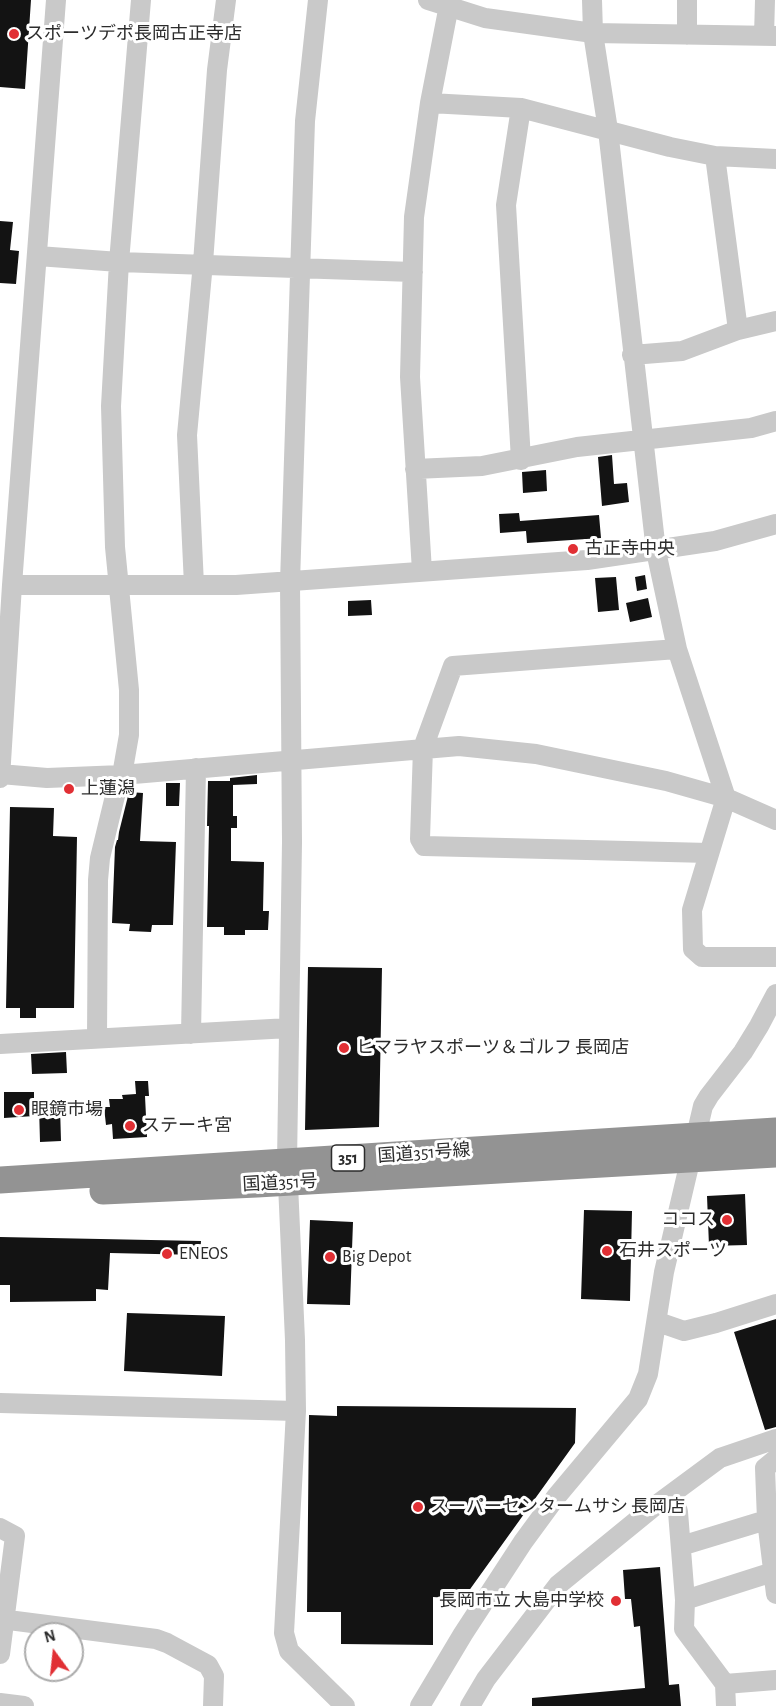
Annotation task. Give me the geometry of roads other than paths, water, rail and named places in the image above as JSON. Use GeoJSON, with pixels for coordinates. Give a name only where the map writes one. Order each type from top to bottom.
{"type":"FeatureCollection","features":[{"type":"Feature","properties":{"kind":"highway","name":"351"},"geometry":{"type":"LineString","coordinates":[[693,1147],[776,1131]]}},
{"type":"Feature","properties":{"kind":"highway","name":"国道351号"},"geometry":{"type":"LineString","coordinates":[[0,1196],[287,1172],[693,1147],[776,1154]]}},
{"type":"Feature","properties":{"kind":"highway","name":"351"},"geometry":{"type":"LineString","coordinates":[[0,1180],[287,1172]]}},
{"type":"Feature","properties":{"kind":"street"},"geometry":{"type":"LineString","coordinates":[[56,0],[0,776],[47,778],[122,775],[459,746],[536,754],[666,781],[726,798],[776,820]]}},
{"type":"Feature","properties":{"kind":"street"},"geometry":{"type":"LineString","coordinates":[[97,1038],[99,869],[105,834],[122,775],[129,735],[129,690],[114,535],[111,406],[119,261],[141,0]]}},
{"type":"Feature","properties":{"kind":"street"},"geometry":{"type":"LineString","coordinates":[[194,585],[187,435],[203,263],[217,70],[226,0]]}},
{"type":"Feature","properties":{"kind":"street"},"geometry":{"type":"LineString","coordinates":[[318,0],[305,120],[290,582],[292,760],[287,1172],[296,1411],[284,1633],[289,1651],[345,1706]]}},
{"type":"Feature","properties":{"kind":"street"},"geometry":{"type":"LineString","coordinates":[[428,0],[449,3],[485,18],[593,33],[770,36],[765,0]]}},
{"type":"Feature","properties":{"kind":"street"},"geometry":{"type":"LineString","coordinates":[[592,0],[593,33],[608,130],[656,551],[677,649],[726,798],[692,910],[693,948],[702,957],[776,957]]}},
{"type":"Feature","properties":{"kind":"street"},"geometry":{"type":"LineString","coordinates":[[687,0],[687,35]]}},
{"type":"Feature","properties":{"kind":"street"},"geometry":{"type":"LineString","coordinates":[[422,571],[410,377],[415,206],[430,103],[449,3]]}},
{"type":"Feature","properties":{"kind":"street"},"geometry":{"type":"LineString","coordinates":[[430,103],[520,108],[670,147],[715,156],[776,159]]}},
{"type":"Feature","properties":{"kind":"street"},"geometry":{"type":"LineString","coordinates":[[520,108],[506,204],[521,460]]}},
{"type":"Feature","properties":{"kind":"street"},"geometry":{"type":"LineString","coordinates":[[715,156],[738,330]]}},
{"type":"Feature","properties":{"kind":"street"},"geometry":{"type":"LineString","coordinates":[[38,256],[413,272]]}},
{"type":"Feature","properties":{"kind":"street"},"geometry":{"type":"LineString","coordinates":[[632,355],[682,351],[738,330],[776,321]]}},
{"type":"Feature","properties":{"kind":"street"},"geometry":{"type":"LineString","coordinates":[[415,469],[482,466],[577,447],[750,428],[776,422]]}},
{"type":"Feature","properties":{"kind":"street"},"geometry":{"type":"LineString","coordinates":[[12,585],[236,585],[587,560],[715,541],[776,524]]}},
{"type":"Feature","properties":{"kind":"street"},"geometry":{"type":"LineString","coordinates":[[677,649],[453,666],[423,748],[420,839],[424,846],[710,853]]}},
{"type":"Feature","properties":{"kind":"street"},"geometry":{"type":"LineString","coordinates":[[191,1034],[196,768]]}},
{"type":"Feature","properties":{"kind":"street"},"geometry":{"type":"LineString","coordinates":[[420,1706],[463,1634],[523,1542],[556,1497],[638,1399],[648,1374],[658,1322],[664,1272],[703,1106],[708,1096],[743,1052],[776,994]]}},
{"type":"Feature","properties":{"kind":"street"},"geometry":{"type":"LineString","coordinates":[[0,1044],[289,1028]]}},
{"type":"Feature","properties":{"kind":"street"},"geometry":{"type":"LineString","coordinates":[[658,1322],[684,1331],[776,1304]]}},
{"type":"Feature","properties":{"kind":"street"},"geometry":{"type":"LineString","coordinates":[[0,1403],[296,1411]]}},
{"type":"Feature","properties":{"kind":"street"},"geometry":{"type":"LineString","coordinates":[[470,1706],[486,1679],[558,1585],[651,1509],[720,1458],[776,1439]]}},
{"type":"Feature","properties":{"kind":"street"},"geometry":{"type":"LineString","coordinates":[[776,1460],[765,1468],[772,1519],[776,1594]]}},
{"type":"Feature","properties":{"kind":"street"},"geometry":{"type":"LineString","coordinates":[[669,1497],[676,1504],[678,1512],[685,1600],[684,1629],[725,1684],[726,1706]]}},
{"type":"Feature","properties":{"kind":"street"},"geometry":{"type":"LineString","coordinates":[[681,1546],[772,1519]]}},
{"type":"Feature","properties":{"kind":"street"},"geometry":{"type":"LineString","coordinates":[[0,1528],[15,1536],[2,1619],[0,1654]]}},
{"type":"Feature","properties":{"kind":"street"},"geometry":{"type":"LineString","coordinates":[[685,1600],[775,1571]]}},
{"type":"Feature","properties":{"kind":"street"},"geometry":{"type":"LineString","coordinates":[[2,1619],[156,1639],[168,1643],[208,1665],[214,1676],[213,1706]]}},
{"type":"Feature","properties":{"kind":"street"},"geometry":{"type":"LineString","coordinates":[[725,1684],[776,1680]]}},
{"type":"Feature","properties":{"kind":"street"},"geometry":{"type":"LineString","coordinates":[[0,1703],[24,1706]]}},
{"type":"Feature","properties":{"kind":"place","name":"スポーツデポ長岡古正寺店"},"geometry":{"type":"Point","coordinates":[14,34]}},
{"type":"Feature","properties":{"kind":"place","name":"古正寺中央"},"geometry":{"type":"Point","coordinates":[573,549]}},
{"type":"Feature","properties":{"kind":"place","name":"上蓮潟"},"geometry":{"type":"Point","coordinates":[69,789]}},
{"type":"Feature","properties":{"kind":"place","name":"ヒマラヤスポーツ＆ゴルフ 長岡店"},"geometry":{"type":"Point","coordinates":[344,1048]}},
{"type":"Feature","properties":{"kind":"place","name":"眼鏡市場"},"geometry":{"type":"Point","coordinates":[19,1110]}},
{"type":"Feature","properties":{"kind":"place","name":"ステーキ宮"},"geometry":{"type":"Point","coordinates":[130,1126]}},
{"type":"Feature","properties":{"kind":"place","name":"ココス"},"geometry":{"type":"Point","coordinates":[727,1220]}},
{"type":"Feature","properties":{"kind":"place","name":"石井スポーツ"},"geometry":{"type":"Point","coordinates":[607,1251]}},
{"type":"Feature","properties":{"kind":"place","name":"ENEOS"},"geometry":{"type":"Point","coordinates":[167,1254]}},
{"type":"Feature","properties":{"kind":"place","name":"Big Depot"},"geometry":{"type":"Point","coordinates":[330,1257]}},
{"type":"Feature","properties":{"kind":"place","name":"スーパーセンタームサシ 長岡店"},"geometry":{"type":"Point","coordinates":[418,1507]}},
{"type":"Feature","properties":{"kind":"place","name":"長岡市立 大島中学校"},"geometry":{"type":"Point","coordinates":[616,1601]}}]}
